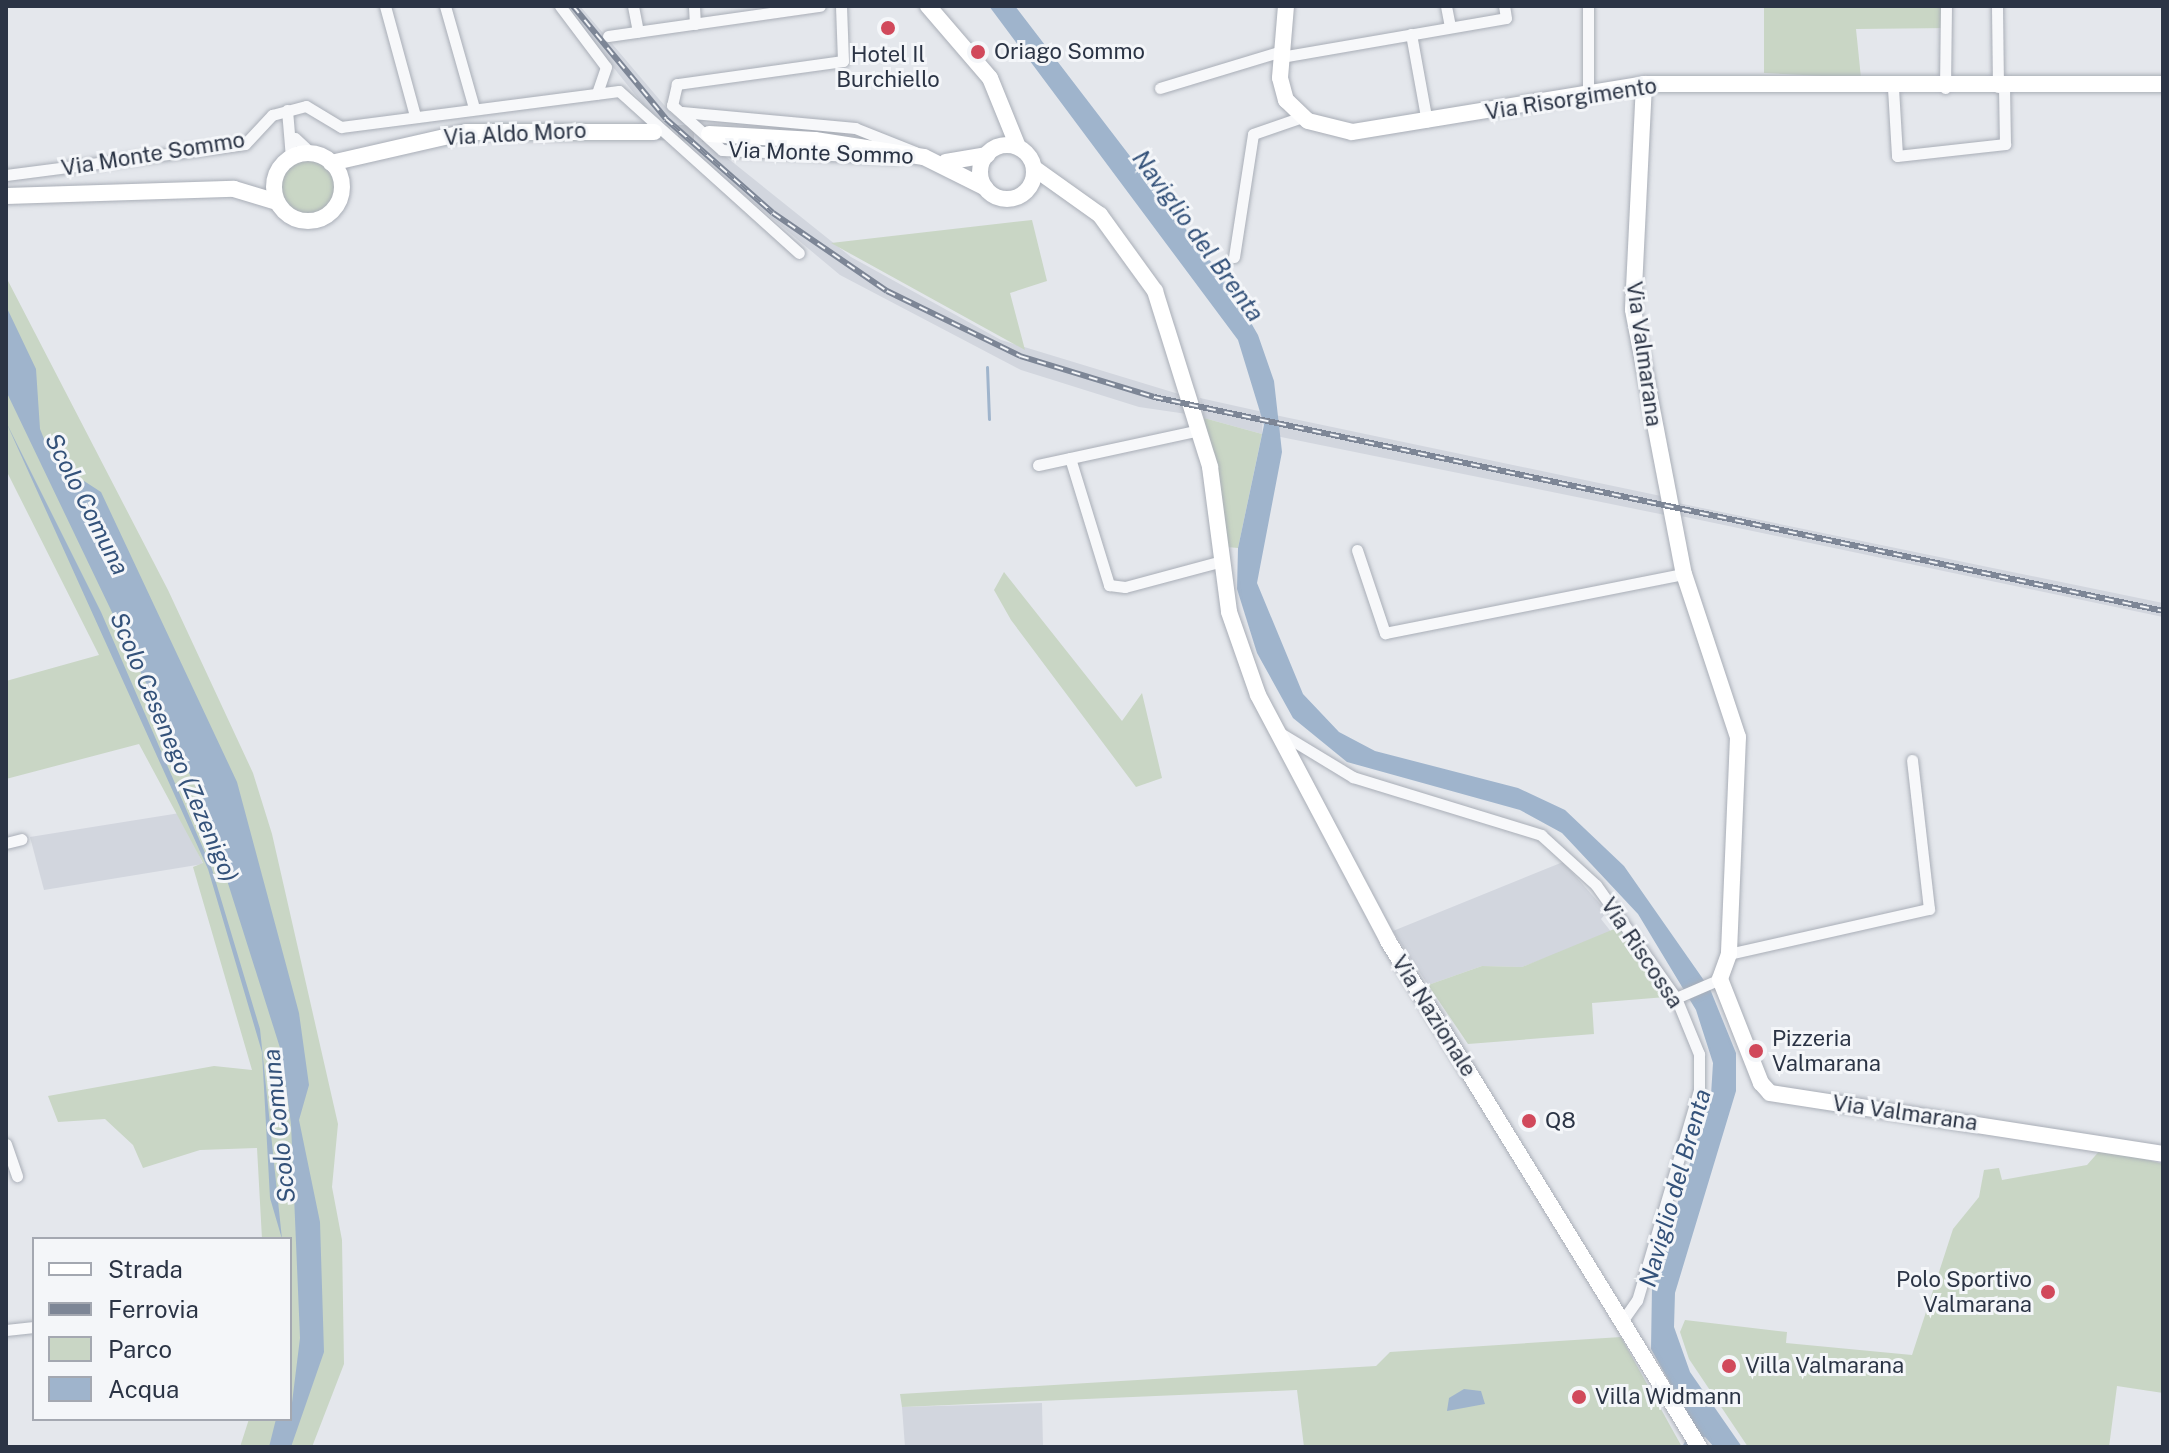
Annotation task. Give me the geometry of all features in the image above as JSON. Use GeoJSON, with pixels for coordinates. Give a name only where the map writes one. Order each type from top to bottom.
{"type":"FeatureCollection","features":[{"type":"Feature","properties":{"kind":"main road"},"geometry":{"type":"LineString","coordinates":[[928,6],[994,86],[1018,147],[1034,168],[1025,191]]}},
{"type":"Feature","properties":{"kind":"main road"},"geometry":{"type":"LineString","coordinates":[[1286,6],[1283,93],[1302,117]]}},
{"type":"Feature","properties":{"kind":"main road"},"geometry":{"type":"LineString","coordinates":[[969,53],[996,111],[989,153],[981,172],[986,188]]}},
{"type":"Feature","properties":{"kind":"main road","name":"Via Risorgimento"},"geometry":{"type":"LineString","coordinates":[[1302,117],[1352,132],[1644,84],[1945,88],[2163,84]]}},
{"type":"Feature","properties":{"kind":"main road","name":"Via Valmarana"},"geometry":{"type":"LineString","coordinates":[[1644,84],[1632,298],[1684,574],[1740,747],[1729,954],[1713,981],[1770,1093],[2163,1154]]}},
{"type":"Feature","properties":{"kind":"main road","name":"Via Aldo Moro"},"geometry":{"type":"LineString","coordinates":[[331,163],[378,156],[466,132],[654,132]]}},
{"type":"Feature","properties":{"kind":"main road"},"geometry":{"type":"LineString","coordinates":[[709,134],[815,140],[930,159],[1018,147]]}},
{"type":"Feature","properties":{"kind":"main road"},"geometry":{"type":"LineString","coordinates":[[6,196],[234,189],[277,174],[291,158],[312,154],[331,163],[341,193],[327,215],[310,221],[292,217],[277,202],[234,189]]}},
{"type":"Feature","properties":{"kind":"main road","name":"Via Aldo Moro"},"geometry":{"type":"LineString","coordinates":[[341,193],[378,156]]}},
{"type":"Feature","properties":{"kind":"main road"},"geometry":{"type":"LineString","coordinates":[[930,159],[1005,199],[1025,191],[1066,191]]}},
{"type":"Feature","properties":{"kind":"main road","name":"Via Nazionale"},"geometry":{"type":"LineString","coordinates":[[1034,168],[1100,215],[1155,291],[1200,430],[1240,654],[1277,731],[1388,941],[1699,1447]]}},
{"type":"Feature","properties":{"kind":"main road"},"geometry":{"type":"LineString","coordinates":[[277,174],[277,202]]}},
{"type":"Feature","properties":{"kind":"street"},"geometry":{"type":"LineString","coordinates":[[385,6],[415,116]]}},
{"type":"Feature","properties":{"kind":"street"},"geometry":{"type":"LineString","coordinates":[[445,6],[474,108]]}},
{"type":"Feature","properties":{"kind":"street"},"geometry":{"type":"LineString","coordinates":[[560,6],[606,67],[597,93]]}},
{"type":"Feature","properties":{"kind":"street"},"geometry":{"type":"LineString","coordinates":[[633,6],[638,32]]}},
{"type":"Feature","properties":{"kind":"street"},"geometry":{"type":"LineString","coordinates":[[694,6],[695,24]]}},
{"type":"Feature","properties":{"kind":"street"},"geometry":{"type":"LineString","coordinates":[[608,36],[695,24],[758,10],[820,6]]}},
{"type":"Feature","properties":{"kind":"street"},"geometry":{"type":"LineString","coordinates":[[670,101],[677,84],[843,61],[841,6]]}},
{"type":"Feature","properties":{"kind":"street"},"geometry":{"type":"LineString","coordinates":[[1446,6],[1450,27]]}},
{"type":"Feature","properties":{"kind":"street"},"geometry":{"type":"LineString","coordinates":[[1945,88],[1946,6]]}},
{"type":"Feature","properties":{"kind":"street"},"geometry":{"type":"LineString","coordinates":[[1893,88],[1897,156],[2005,144],[1997,6]]}},
{"type":"Feature","properties":{"kind":"street"},"geometry":{"type":"LineString","coordinates":[[1588,8],[1588,92]]}},
{"type":"Feature","properties":{"kind":"street"},"geometry":{"type":"LineString","coordinates":[[1160,88],[1282,54],[1450,27],[1505,12]]}},
{"type":"Feature","properties":{"kind":"street"},"geometry":{"type":"LineString","coordinates":[[1411,34],[1427,122]]}},
{"type":"Feature","properties":{"kind":"street","name":"Via Monte Sommo"},"geometry":{"type":"LineString","coordinates":[[6,175],[245,144],[267,118],[287,110],[313,107],[341,127],[474,108],[624,92],[692,163],[799,253]]}},
{"type":"Feature","properties":{"kind":"street","name":"Via Monte Sommo"},"geometry":{"type":"LineString","coordinates":[[670,101],[694,117],[855,128],[930,159]]}},
{"type":"Feature","properties":{"kind":"street","name":"Via Monte Sommo"},"geometry":{"type":"LineString","coordinates":[[670,101],[722,150],[930,159]]}},
{"type":"Feature","properties":{"kind":"street"},"geometry":{"type":"LineString","coordinates":[[287,110],[295,138],[291,158]]}},
{"type":"Feature","properties":{"kind":"street"},"geometry":{"type":"LineString","coordinates":[[1234,257],[1253,134],[1302,117]]}},
{"type":"Feature","properties":{"kind":"street"},"geometry":{"type":"LineString","coordinates":[[295,138],[312,154]]}},
{"type":"Feature","properties":{"kind":"street"},"geometry":{"type":"LineString","coordinates":[[1038,465],[1200,430]]}},
{"type":"Feature","properties":{"kind":"street"},"geometry":{"type":"LineString","coordinates":[[1070,458],[1109,585],[1125,587],[1222,561]]}},
{"type":"Feature","properties":{"kind":"street"},"geometry":{"type":"LineString","coordinates":[[1357,550],[1385,633],[1684,574]]}},
{"type":"Feature","properties":{"kind":"street","name":"Via Riscossa"},"geometry":{"type":"LineString","coordinates":[[1277,731],[1353,777],[1541,835],[1596,885],[1678,997],[1699,1054],[1699,1090],[1637,1300],[1623,1320]]}},
{"type":"Feature","properties":{"kind":"street"},"geometry":{"type":"LineString","coordinates":[[1729,954],[1929,909],[1912,760]]}},
{"type":"Feature","properties":{"kind":"street"},"geometry":{"type":"LineString","coordinates":[[6,843],[22,839]]}},
{"type":"Feature","properties":{"kind":"street"},"geometry":{"type":"LineString","coordinates":[[1678,997],[1713,981]]}},
{"type":"Feature","properties":{"kind":"street"},"geometry":{"type":"LineString","coordinates":[[6,1144],[17,1176]]}},
{"type":"Feature","properties":{"kind":"street"},"geometry":{"type":"LineString","coordinates":[[6,1330],[32,1327]]}},
{"type":"Feature","properties":{"kind":"shaded area"},"geometry":{"type":"Polygon","coordinates":[[[564,6],[580,6],[670,112],[851,257],[1001,340],[1182,395],[1187,414],[1139,407],[1021,370],[840,275],[658,123],[564,6]]]}},
{"type":"Feature","properties":{"kind":"shaded area"},"geometry":{"type":"Polygon","coordinates":[[[1200,398],[1263,412],[1262,434],[1204,418],[1200,398]]]}},
{"type":"Feature","properties":{"kind":"shaded area"},"geometry":{"type":"Polygon","coordinates":[[[1275,415],[1661,496],[1665,515],[1276,436],[1275,415]]]}},
{"type":"Feature","properties":{"kind":"shaded area"},"geometry":{"type":"Polygon","coordinates":[[[1673,502],[2163,603],[2163,617],[1676,515],[1673,502]]]}},
{"type":"Feature","properties":{"kind":"shaded area"},"geometry":{"type":"Polygon","coordinates":[[[180,813],[203,864],[44,890],[30,837],[180,813]]]}},
{"type":"Feature","properties":{"kind":"shaded area"},"geometry":{"type":"Polygon","coordinates":[[[1563,862],[1607,912],[1601,919],[1612,933],[1522,967],[1482,966],[1428,985],[1393,931],[1563,862]]]}},
{"type":"Feature","properties":{"kind":"shaded area"},"geometry":{"type":"Polygon","coordinates":[[[1042,1403],[1043,1447],[905,1447],[902,1407],[1042,1403]]]}},
{"type":"Feature","properties":{"kind":"green space"},"geometry":{"type":"Polygon","coordinates":[[[1764,6],[1950,6],[1950,28],[1856,29],[1861,78],[1764,73],[1764,6]]]}},
{"type":"Feature","properties":{"kind":"green space"},"geometry":{"type":"Polygon","coordinates":[[[308,159],[327,168],[336,187],[327,206],[308,215],[289,206],[280,187],[289,168],[308,159]]]}},
{"type":"Feature","properties":{"kind":"green space"},"geometry":{"type":"Polygon","coordinates":[[[1032,220],[1047,281],[1010,293],[1025,350],[831,243],[1032,220]]]}},
{"type":"Feature","properties":{"kind":"green space"},"geometry":{"type":"Polygon","coordinates":[[[6,277],[168,590],[253,773],[272,834],[338,1124],[332,1187],[342,1240],[344,1364],[312,1447],[240,1447],[248,1421],[292,1421],[292,1237],[262,1237],[257,1148],[200,1150],[143,1168],[133,1145],[105,1119],[58,1122],[48,1096],[214,1066],[252,1070],[193,867],[203,863],[139,744],[6,779],[6,681],[99,655],[6,470],[6,277]]]}},
{"type":"Feature","properties":{"kind":"green space"},"geometry":{"type":"Polygon","coordinates":[[[1204,418],[1262,434],[1238,548],[1227,547],[1204,418]]]}},
{"type":"Feature","properties":{"kind":"green space"},"geometry":{"type":"Polygon","coordinates":[[[1004,572],[1122,721],[1142,693],[1162,778],[1136,787],[1011,620],[994,590],[1004,572]]]}},
{"type":"Feature","properties":{"kind":"green space"},"geometry":{"type":"Polygon","coordinates":[[[1619,927],[1666,997],[1592,1003],[1594,1034],[1468,1044],[1428,985],[1482,966],[1522,967],[1619,927]]]}},
{"type":"Feature","properties":{"kind":"green space","name":"Polo Sportivo Valmarana"},"geometry":{"type":"Polygon","coordinates":[[[2102,1148],[2163,1164],[2163,1393],[2117,1386],[2109,1447],[1748,1447],[1689,1359],[1680,1332],[1685,1320],[1787,1332],[1786,1343],[1912,1355],[1953,1229],[1979,1197],[1984,1170],[1999,1168],[2002,1180],[2087,1165],[2102,1148]]]}},
{"type":"Feature","properties":{"kind":"green space"},"geometry":{"type":"Polygon","coordinates":[[[1621,1337],[1682,1447],[1304,1447],[1297,1390],[902,1407],[900,1394],[1376,1366],[1390,1352],[1621,1337]]]}},
{"type":"Feature","properties":{"kind":"water"},"geometry":{"type":"Polygon","coordinates":[[[989,6],[1015,6],[1231,288],[1258,335],[1274,381],[1282,452],[1257,583],[1303,694],[1339,732],[1375,751],[1518,788],[1565,810],[1624,866],[1710,989],[1736,1053],[1736,1091],[1675,1293],[1674,1327],[1690,1372],[1742,1447],[1714,1447],[1705,1437],[1682,1447],[1694,1426],[1651,1349],[1652,1286],[1711,1095],[1713,1063],[1696,1010],[1638,914],[1562,833],[1520,810],[1347,762],[1293,718],[1257,653],[1237,589],[1238,548],[1264,425],[1238,340],[989,6]]]}},
{"type":"Feature","properties":{"kind":"water","name":"Scolo Comuna"},"geometry":{"type":"Polygon","coordinates":[[[6,306],[36,369],[40,429],[53,461],[101,492],[237,782],[299,1013],[309,1085],[299,1120],[320,1222],[324,1352],[291,1447],[269,1447],[276,1421],[292,1421],[300,1338],[291,1124],[281,1051],[201,798],[6,391],[6,306]]]}},
{"type":"Feature","properties":{"kind":"water"},"geometry":{"type":"Polygon","coordinates":[[[6,422],[101,612],[212,869],[260,1029],[282,1237],[270,1198],[262,1052],[208,869],[6,422]]]}},
{"type":"Feature","properties":{"kind":"water"},"geometry":{"type":"Polygon","coordinates":[[[1464,1389],[1481,1391],[1485,1404],[1447,1411],[1449,1398],[1464,1389]]]}},
{"type":"Feature","properties":{"kind":"waterway"},"geometry":{"type":"LineString","coordinates":[[987,367],[989,419]]}},
{"type":"Feature","properties":{"kind":"tunnel"},"geometry":{"type":"LineString","coordinates":[[654,132],[709,134]]}},
{"type":"Feature","properties":{"kind":"railway"},"geometry":{"type":"LineString","coordinates":[[573,6],[666,119],[773,213],[887,291],[1020,356],[1154,397],[2163,611]]}},
{"type":"Feature","properties":{"kind":"place","name":"Hotel Il Burchiello"},"geometry":{"type":"Point","coordinates":[888,28]}},
{"type":"Feature","properties":{"kind":"place","name":"Oriago Sommo"},"geometry":{"type":"Point","coordinates":[978,52]}},
{"type":"Feature","properties":{"kind":"place","name":"Pizzeria Valmarana"},"geometry":{"type":"Point","coordinates":[1756,1051]}},
{"type":"Feature","properties":{"kind":"place","name":"Q8"},"geometry":{"type":"Point","coordinates":[1529,1121]}},
{"type":"Feature","properties":{"kind":"place","name":"Polo Sportivo Valmarana"},"geometry":{"type":"Point","coordinates":[2048,1292]}},
{"type":"Feature","properties":{"kind":"place","name":"Villa Valmarana"},"geometry":{"type":"Point","coordinates":[1729,1366]}},
{"type":"Feature","properties":{"kind":"place","name":"Villa Widmann"},"geometry":{"type":"Point","coordinates":[1579,1397]}},
{"type":"Feature","properties":{"kind":"water label","name":"Naviglio del Brenta"},"geometry":{"type":"Point","coordinates":[1198,236]}},
{"type":"Feature","properties":{"kind":"water label","name":"Scolo Cesenego (Zezenigo)"},"geometry":{"type":"Point","coordinates":[174,747]}},
{"type":"Feature","properties":{"kind":"water label","name":"Naviglio del Brenta"},"geometry":{"type":"Point","coordinates":[1675,1188]}}]}
